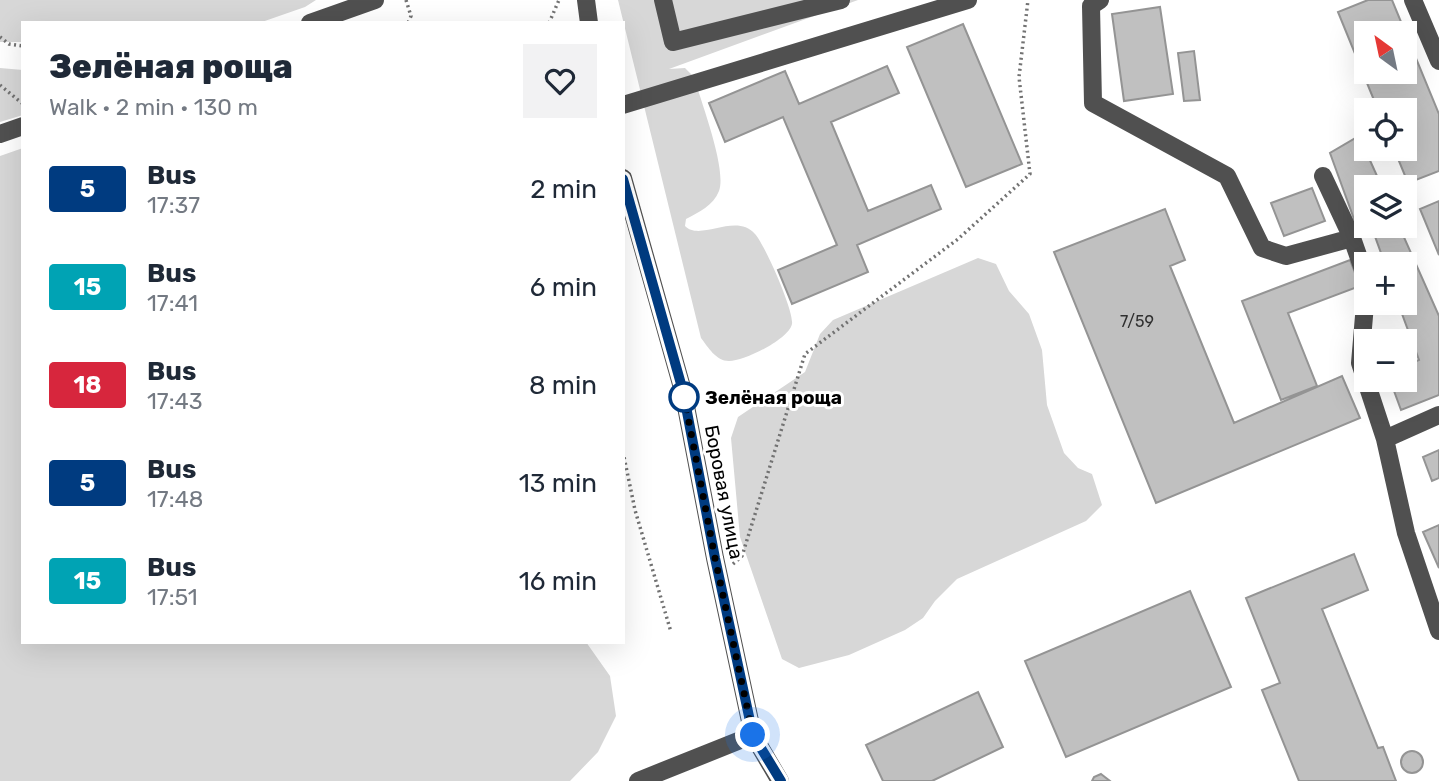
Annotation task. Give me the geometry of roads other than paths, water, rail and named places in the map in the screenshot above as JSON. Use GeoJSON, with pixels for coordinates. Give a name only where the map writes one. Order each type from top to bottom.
{"type":"FeatureCollection","features":[{"type":"Feature","properties":{"kind":"street"},"geometry":{"type":"LineString","coordinates":[[316,21],[375,0]]}},
{"type":"Feature","properties":{"kind":"street"},"geometry":{"type":"LineString","coordinates":[[586,0],[589,21]]}},
{"type":"Feature","properties":{"kind":"street"},"geometry":{"type":"LineString","coordinates":[[663,0],[673,42],[841,0]]}},
{"type":"Feature","properties":{"kind":"street"},"geometry":{"type":"LineString","coordinates":[[625,104],[968,0]]}},
{"type":"Feature","properties":{"kind":"street"},"geometry":{"type":"LineString","coordinates":[[1100,0],[1091,6],[1093,103],[1227,176],[1262,248],[1286,256],[1352,238]]}},
{"type":"Feature","properties":{"kind":"street"},"geometry":{"type":"LineString","coordinates":[[1413,0],[1439,61]]}},
{"type":"Feature","properties":{"kind":"street"},"geometry":{"type":"LineString","coordinates":[[0,134],[21,127]]}},
{"type":"Feature","properties":{"kind":"street"},"geometry":{"type":"LineString","coordinates":[[1323,176],[1352,238],[1367,281],[1360,363],[1385,439],[1406,533],[1439,631]]}},
{"type":"Feature","properties":{"kind":"street","name":"Боровая улица"},"geometry":{"type":"LineString","coordinates":[[625,185],[683,391],[753,735],[780,781]]}},
{"type":"Feature","properties":{"kind":"street"},"geometry":{"type":"LineString","coordinates":[[1385,439],[1439,415]]}},
{"type":"Feature","properties":{"kind":"street"},"geometry":{"type":"LineString","coordinates":[[638,781],[753,735]]}},
{"type":"Feature","properties":{"kind":"place","name":"Зелёная роща"},"geometry":{"type":"Point","coordinates":[684,397]}}]}
